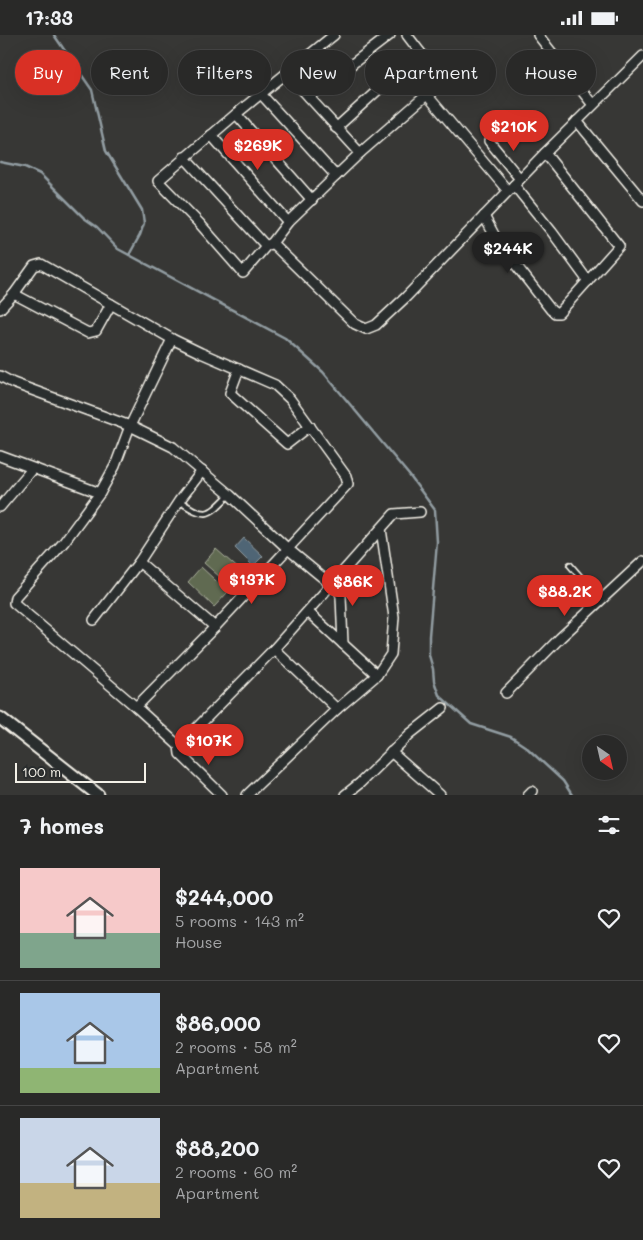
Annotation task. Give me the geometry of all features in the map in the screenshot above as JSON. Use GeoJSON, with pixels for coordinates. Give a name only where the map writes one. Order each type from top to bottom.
{"type":"FeatureCollection","features":[{"type":"Feature","properties":{"kind":"street"},"geometry":{"type":"LineString","coordinates":[[315,50],[334,35]]}},
{"type":"Feature","properties":{"kind":"street"},"geometry":{"type":"LineString","coordinates":[[360,153],[309,97],[390,35]]}},
{"type":"Feature","properties":{"kind":"street"},"geometry":{"type":"LineString","coordinates":[[407,35],[418,50]]}},
{"type":"Feature","properties":{"kind":"street"},"geometry":{"type":"LineString","coordinates":[[538,35],[593,105]]}},
{"type":"Feature","properties":{"kind":"street"},"geometry":{"type":"LineString","coordinates":[[184,157],[269,245],[355,325],[366,329],[376,325],[385,318],[545,153],[643,56]]}},
{"type":"Feature","properties":{"kind":"street"},"geometry":{"type":"LineString","coordinates":[[271,86],[281,78]]}},
{"type":"Feature","properties":{"kind":"street"},"geometry":{"type":"LineString","coordinates":[[260,95],[184,157],[158,181],[243,273],[288,222],[360,153],[427,95],[514,185],[588,281]]}},
{"type":"Feature","properties":{"kind":"street"},"geometry":{"type":"LineString","coordinates":[[262,95],[336,176]]}},
{"type":"Feature","properties":{"kind":"street"},"geometry":{"type":"LineString","coordinates":[[336,128],[372,95]]}},
{"type":"Feature","properties":{"kind":"street"},"geometry":{"type":"LineString","coordinates":[[236,114],[312,200]]}},
{"type":"Feature","properties":{"kind":"street"},"geometry":{"type":"LineString","coordinates":[[577,121],[643,201]]}},
{"type":"Feature","properties":{"kind":"street"},"geometry":{"type":"LineString","coordinates":[[211,135],[288,222]]}},
{"type":"Feature","properties":{"kind":"street"},"geometry":{"type":"LineString","coordinates":[[489,141],[514,185]]}},
{"type":"Feature","properties":{"kind":"street"},"geometry":{"type":"LineString","coordinates":[[484,216],[498,242],[555,313],[559,313],[619,246],[545,153]]}},
{"type":"Feature","properties":{"kind":"street"},"geometry":{"type":"LineString","coordinates":[[0,309],[34,266],[41,264],[172,339],[275,385],[290,399],[346,476],[348,484],[215,627],[136,707]]}},
{"type":"Feature","properties":{"kind":"street"},"geometry":{"type":"LineString","coordinates":[[14,293],[88,333],[96,331],[110,304]]}},
{"type":"Feature","properties":{"kind":"street"},"geometry":{"type":"LineString","coordinates":[[172,339],[130,426],[115,466],[100,493],[70,534],[16,597],[14,603],[179,746],[180,754],[222,795]]}},
{"type":"Feature","properties":{"kind":"street"},"geometry":{"type":"LineString","coordinates":[[239,369],[230,393],[287,444],[310,426]]}},
{"type":"Feature","properties":{"kind":"street"},"geometry":{"type":"LineString","coordinates":[[0,376],[13,383],[130,426],[173,447],[230,495],[288,549],[339,591],[341,595],[343,644]]}},
{"type":"Feature","properties":{"kind":"street"},"geometry":{"type":"LineString","coordinates":[[0,456],[100,493]]}},
{"type":"Feature","properties":{"kind":"street"},"geometry":{"type":"LineString","coordinates":[[0,507],[32,469]]}},
{"type":"Feature","properties":{"kind":"street"},"geometry":{"type":"LineString","coordinates":[[94,621],[139,562],[179,501],[202,471]]}},
{"type":"Feature","properties":{"kind":"street"},"geometry":{"type":"LineString","coordinates":[[179,746],[274,649],[394,514],[420,512]]}},
{"type":"Feature","properties":{"kind":"street"},"geometry":{"type":"LineString","coordinates":[[247,795],[337,709],[377,675],[392,653],[394,617],[381,529]]}},
{"type":"Feature","properties":{"kind":"street"},"geometry":{"type":"LineString","coordinates":[[506,693],[560,638],[643,561]]}},
{"type":"Feature","properties":{"kind":"street"},"geometry":{"type":"LineString","coordinates":[[139,562],[215,627]]}},
{"type":"Feature","properties":{"kind":"street"},"geometry":{"type":"LineString","coordinates":[[308,612],[377,675]]}},
{"type":"Feature","properties":{"kind":"street"},"geometry":{"type":"LineString","coordinates":[[274,649],[337,709]]}},
{"type":"Feature","properties":{"kind":"street"},"geometry":{"type":"LineString","coordinates":[[345,795],[360,783],[410,734],[443,708]]}},
{"type":"Feature","properties":{"kind":"street"},"geometry":{"type":"LineString","coordinates":[[0,718],[98,795]]}},
{"type":"Feature","properties":{"kind":"street"},"geometry":{"type":"LineString","coordinates":[[392,752],[440,795]]}},
{"type":"Feature","properties":{"kind":"lane"},"geometry":{"type":"LineString","coordinates":[[179,501],[198,513],[205,514],[212,512],[230,495]]}},
{"type":"Feature","properties":{"kind":"lane"},"geometry":{"type":"LineString","coordinates":[[570,565],[596,595],[599,602]]}},
{"type":"Feature","properties":{"kind":"green space"},"geometry":{"type":"Polygon","coordinates":[[[216,549],[241,571],[229,585],[204,563],[216,549]]]}},
{"type":"Feature","properties":{"kind":"green space"},"geometry":{"type":"Polygon","coordinates":[[[201,567],[228,592],[214,607],[188,582],[201,567]]]}},
{"type":"Feature","properties":{"kind":"water"},"geometry":{"type":"Polygon","coordinates":[[[244,538],[263,556],[253,566],[235,548],[244,538]]]}},
{"type":"Feature","properties":{"kind":"waterway"},"geometry":{"type":"LineString","coordinates":[[54,35],[92,90],[106,151],[142,210],[144,223],[129,255]]}},
{"type":"Feature","properties":{"kind":"waterway"},"geometry":{"type":"LineString","coordinates":[[0,162],[25,167],[40,174],[118,249],[285,338],[323,372],[409,475],[435,510],[437,542],[429,655],[439,695],[471,724],[511,737],[526,747],[563,781],[572,795]]}}]}
